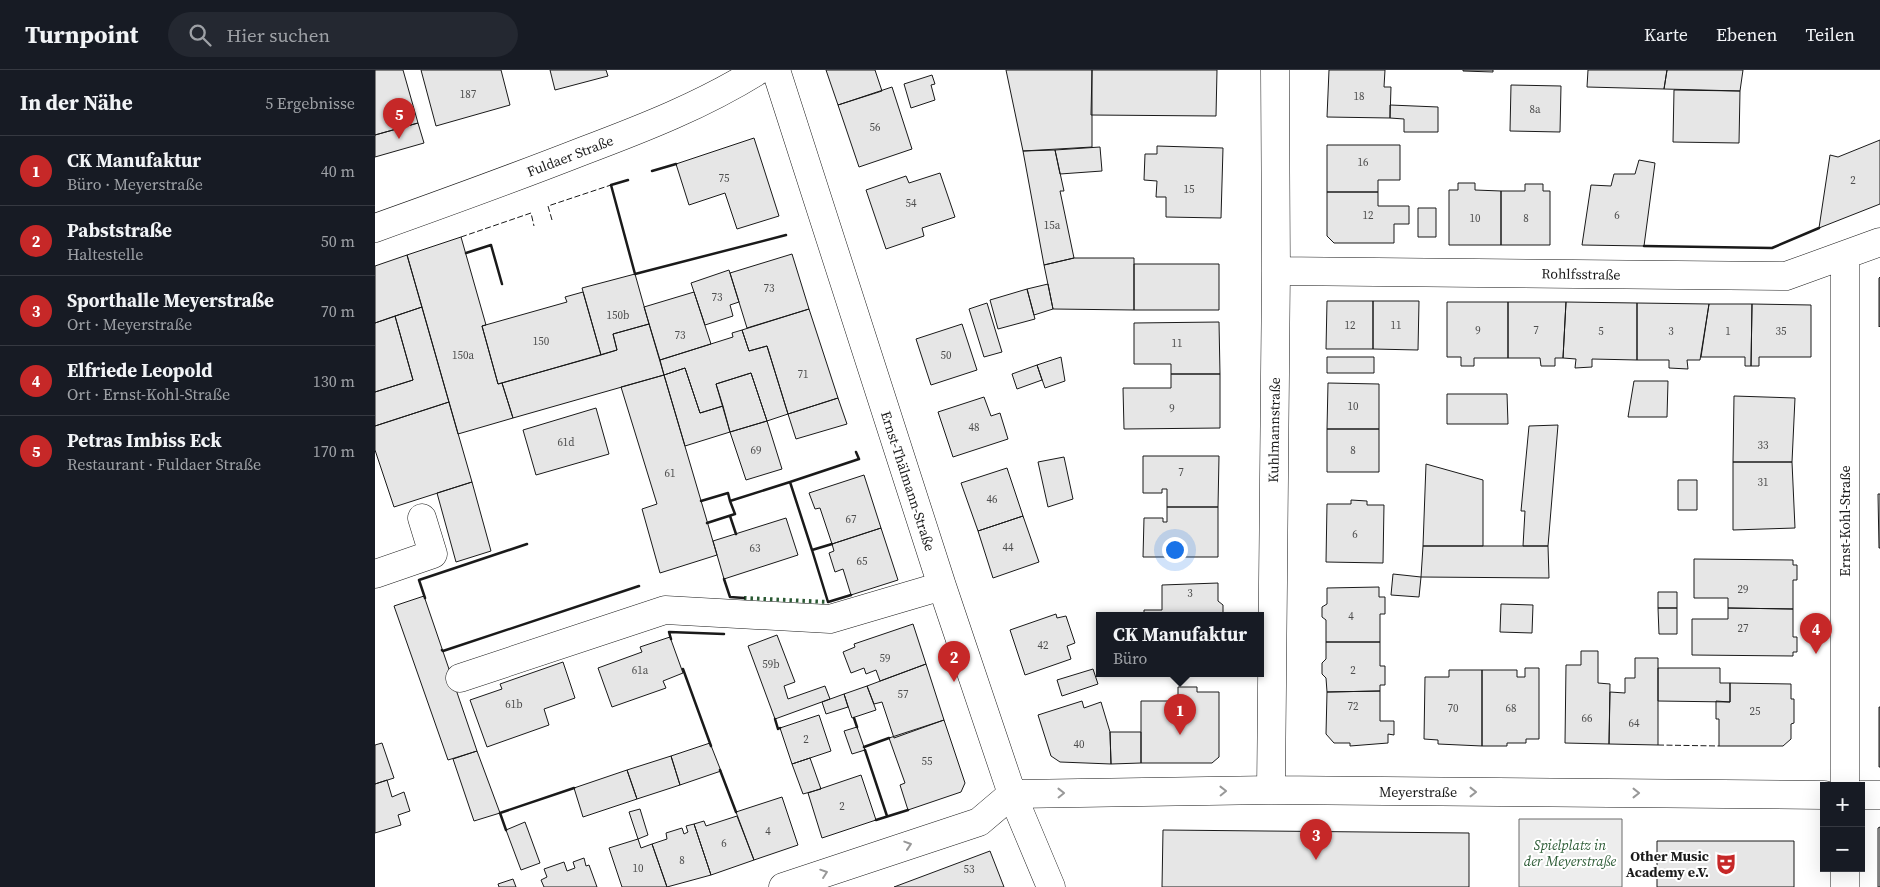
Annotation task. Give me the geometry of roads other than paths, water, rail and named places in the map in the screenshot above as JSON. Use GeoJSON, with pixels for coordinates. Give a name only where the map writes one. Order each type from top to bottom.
{"type":"FeatureCollection","features":[{"type":"Feature","properties":{"kind":"street","name":"Fuldaer Straße"},"geometry":{"type":"LineString","coordinates":[[375,228],[675,116],[730,89],[759,70]]}},
{"type":"Feature","properties":{"kind":"street","name":"Ernst-Thälmann-Straße"},"geometry":{"type":"LineString","coordinates":[[777,70],[942,586],[1012,794],[1051,887]]}},
{"type":"Feature","properties":{"kind":"street","name":"Kuhlmannstraße"},"geometry":{"type":"LineString","coordinates":[[1271,790],[1276,271],[1275,70]]}},
{"type":"Feature","properties":{"kind":"street","name":"Rohlfsstraße"},"geometry":{"type":"LineString","coordinates":[[1276,271],[1786,276],[1880,242]]}},
{"type":"Feature","properties":{"kind":"street","name":"Ernst-Kohl-Straße"},"geometry":{"type":"LineString","coordinates":[[1845,256],[1845,782]]}},
{"type":"Feature","properties":{"kind":"street"},"geometry":{"type":"LineString","coordinates":[[375,574],[433,554],[422,518]]}},
{"type":"Feature","properties":{"kind":"street"},"geometry":{"type":"LineString","coordinates":[[460,678],[665,610],[830,619],[942,586]]}},
{"type":"Feature","properties":{"kind":"street","name":"Meyerstraße"},"geometry":{"type":"LineString","coordinates":[[1012,794],[1271,790],[1820,795]]}},
{"type":"Feature","properties":{"kind":"street"},"geometry":{"type":"LineString","coordinates":[[783,887],[979,822],[1012,794]]}},
{"type":"Feature","properties":{"kind":"street"},"geometry":{"type":"LineString","coordinates":[[1865,795],[1880,795]]}},
{"type":"Feature","properties":{"kind":"street"},"geometry":{"type":"LineString","coordinates":[[1845,872],[1845,887]]}},
{"type":"Feature","properties":{"kind":"place","name":"Petras Imbiss Eck"},"geometry":{"type":"Point","coordinates":[399,139]}},
{"type":"Feature","properties":{"kind":"place","name":"Elfriede Leopold"},"geometry":{"type":"Point","coordinates":[1816,654]}},
{"type":"Feature","properties":{"kind":"place","name":"Pabststraße"},"geometry":{"type":"Point","coordinates":[954,682]}},
{"type":"Feature","properties":{"kind":"place","name":"CK Manufaktur"},"geometry":{"type":"Point","coordinates":[1180,735]}},
{"type":"Feature","properties":{"kind":"place","name":"Sporthalle Meyerstraße"},"geometry":{"type":"Point","coordinates":[1316,860]}},
{"type":"Feature","properties":{"kind":"place","name":"Other Music Academy e.V."},"geometry":{"type":"Point","coordinates":[1726,864]}},
{"type":"Feature","properties":{"kind":"park label","name":"Spielplatz in der Meyerstraße"},"geometry":{"type":"Point","coordinates":[1570,854]}}]}
